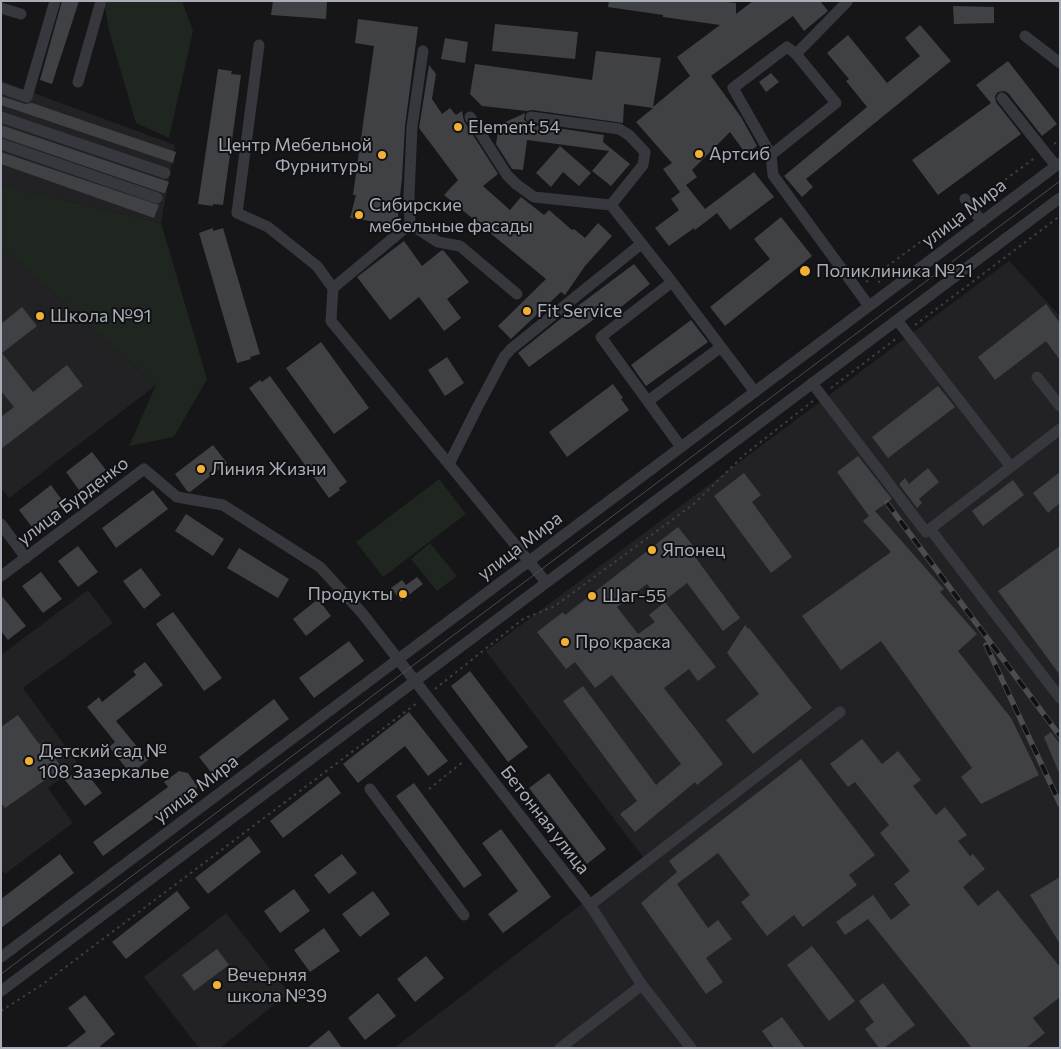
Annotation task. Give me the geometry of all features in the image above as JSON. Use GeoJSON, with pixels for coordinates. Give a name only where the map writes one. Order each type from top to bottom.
{"type":"FeatureCollection","features":[{"type":"Feature","properties":{"kind":"street"},"geometry":{"type":"LineString","coordinates":[[1,88],[27,97],[55,1]]}},
{"type":"Feature","properties":{"kind":"street"},"geometry":{"type":"LineString","coordinates":[[78,82],[100,1]]}},
{"type":"Feature","properties":{"kind":"street"},"geometry":{"type":"LineString","coordinates":[[796,54],[847,2]]}},
{"type":"Feature","properties":{"kind":"street"},"geometry":{"type":"LineString","coordinates":[[1,8],[21,14]]}},
{"type":"Feature","properties":{"kind":"street"},"geometry":{"type":"LineString","coordinates":[[1025,36],[1060,63]]}},
{"type":"Feature","properties":{"kind":"street"},"geometry":{"type":"LineString","coordinates":[[259,46],[237,213],[268,227],[317,266],[333,288],[332,321],[546,582]]}},
{"type":"Feature","properties":{"kind":"street"},"geometry":{"type":"LineString","coordinates":[[772,155],[836,103],[796,54],[787,47],[733,88],[772,155],[773,175],[869,306]]}},
{"type":"Feature","properties":{"kind":"street"},"geometry":{"type":"LineString","coordinates":[[410,224],[409,196],[412,127],[423,51]]}},
{"type":"Feature","properties":{"kind":"street"},"geometry":{"type":"LineString","coordinates":[[1002,98],[1043,152],[1058,165]]}},
{"type":"Feature","properties":{"kind":"street"},"geometry":{"type":"LineString","coordinates":[[470,116],[507,175],[534,197],[611,205],[755,392]]}},
{"type":"Feature","properties":{"kind":"street"},"geometry":{"type":"LineString","coordinates":[[531,117],[619,129],[629,136],[644,152],[643,165],[611,205]]}},
{"type":"Feature","properties":{"kind":"street"},"geometry":{"type":"LineString","coordinates":[[1,118],[165,172]]}},
{"type":"Feature","properties":{"kind":"street"},"geometry":{"type":"LineString","coordinates":[[1,144],[158,198]]}},
{"type":"Feature","properties":{"kind":"street","name":"улица Мира"},"geometry":{"type":"LineString","coordinates":[[1,957],[1058,165]]}},
{"type":"Feature","properties":{"kind":"street"},"geometry":{"type":"LineString","coordinates":[[1,991],[1060,198]]}},
{"type":"Feature","properties":{"kind":"street"},"geometry":{"type":"LineString","coordinates":[[967,202],[982,222]]}},
{"type":"Feature","properties":{"kind":"street"},"geometry":{"type":"LineString","coordinates":[[333,288],[410,224]]}},
{"type":"Feature","properties":{"kind":"street"},"geometry":{"type":"LineString","coordinates":[[410,224],[438,242],[460,246],[517,294]]}},
{"type":"Feature","properties":{"kind":"street"},"geometry":{"type":"LineString","coordinates":[[449,464],[476,408],[504,357],[511,349],[641,244]]}},
{"type":"Feature","properties":{"kind":"street"},"geometry":{"type":"LineString","coordinates":[[672,282],[601,337],[681,447]]}},
{"type":"Feature","properties":{"kind":"street"},"geometry":{"type":"LineString","coordinates":[[897,320],[1011,467]]}},
{"type":"Feature","properties":{"kind":"street"},"geometry":{"type":"LineString","coordinates":[[648,401],[721,347]]}},
{"type":"Feature","properties":{"kind":"street"},"geometry":{"type":"LineString","coordinates":[[1037,377],[1060,406]]}},
{"type":"Feature","properties":{"kind":"street"},"geometry":{"type":"LineString","coordinates":[[812,383],[926,532],[1060,429]]}},
{"type":"Feature","properties":{"kind":"street","name":"улица Бурденко"},"geometry":{"type":"LineString","coordinates":[[1,576],[144,469],[177,497],[223,505],[320,567],[362,613],[398,660]]}},
{"type":"Feature","properties":{"kind":"street"},"geometry":{"type":"LineString","coordinates":[[1,524],[26,558]]}},
{"type":"Feature","properties":{"kind":"street"},"geometry":{"type":"LineString","coordinates":[[930,529],[1060,698]]}},
{"type":"Feature","properties":{"kind":"street","name":"Бетонная улица"},"geometry":{"type":"LineString","coordinates":[[398,660],[590,905],[642,985],[691,1048]]}},
{"type":"Feature","properties":{"kind":"street"},"geometry":{"type":"LineString","coordinates":[[590,905],[840,712]]}},
{"type":"Feature","properties":{"kind":"street"},"geometry":{"type":"LineString","coordinates":[[370,789],[464,915]]}},
{"type":"Feature","properties":{"kind":"street"},"geometry":{"type":"LineString","coordinates":[[560,1048],[642,985]]}},
{"type":"Feature","properties":{"kind":"path"},"geometry":{"type":"LineString","coordinates":[[856,289],[967,202],[1060,140]]}},
{"type":"Feature","properties":{"kind":"path"},"geometry":{"type":"LineString","coordinates":[[1,1011],[43,984],[426,696],[523,619],[555,606],[695,504],[744,455],[1060,216]]}},
{"type":"Feature","properties":{"kind":"path"},"geometry":{"type":"LineString","coordinates":[[429,789],[472,755]]}},
{"type":"Feature","properties":{"kind":"shaded area"},"geometry":{"type":"Polygon","coordinates":[[[108,1],[182,1],[193,31],[169,138],[136,123],[109,31],[105,7],[108,1]]]}},
{"type":"Feature","properties":{"kind":"shaded area"},"geometry":{"type":"Polygon","coordinates":[[[1,81],[175,145],[161,223],[1,185],[1,81]]]}},
{"type":"Feature","properties":{"kind":"shaded area"},"geometry":{"type":"Polygon","coordinates":[[[1,185],[161,223],[207,379],[174,437],[129,446],[156,385],[1,247],[1,185]]]}},
{"type":"Feature","properties":{"kind":"shaded area","name":"Школа №91"},"geometry":{"type":"Polygon","coordinates":[[[1,247],[156,385],[9,498],[1,488],[1,247]]]}},
{"type":"Feature","properties":{"kind":"shaded area"},"geometry":{"type":"Polygon","coordinates":[[[1009,261],[1060,316],[1060,1048],[394,1048],[643,857],[486,651],[1009,261]]]}},
{"type":"Feature","properties":{"kind":"shaded area"},"geometry":{"type":"Polygon","coordinates":[[[439,479],[466,514],[383,577],[356,542],[439,479]]]}},
{"type":"Feature","properties":{"kind":"shaded area"},"geometry":{"type":"Polygon","coordinates":[[[430,543],[457,576],[437,591],[411,559],[430,543]]]}},
{"type":"Feature","properties":{"kind":"shaded area"},"geometry":{"type":"Polygon","coordinates":[[[88,590],[113,623],[23,688],[79,765],[48,788],[73,823],[5,874],[1,869],[1,655],[88,590]]]}},
{"type":"Feature","properties":{"kind":"shaded area","name":"Вечерняя школа №39"},"geometry":{"type":"Polygon","coordinates":[[[226,913],[289,993],[220,1048],[199,1048],[144,977],[226,913]]]}},
{"type":"Feature","properties":{"kind":"building"},"geometry":{"type":"Polygon","coordinates":[[[62,1],[79,1],[52,84],[40,80],[62,1]]]}},
{"type":"Feature","properties":{"kind":"building"},"geometry":{"type":"Polygon","coordinates":[[[273,1],[327,1],[326,19],[271,15],[273,1]]]}},
{"type":"Feature","properties":{"kind":"building"},"geometry":{"type":"Polygon","coordinates":[[[609,1],[718,1],[736,3],[736,14],[753,1],[820,1],[828,11],[804,31],[793,16],[711,76],[741,117],[757,146],[746,154],[730,132],[692,170],[697,177],[686,185],[705,209],[754,172],[774,197],[730,230],[717,213],[695,230],[694,228],[669,246],[655,228],[679,210],[671,199],[680,192],[663,169],[672,163],[636,122],[653,108],[624,104],[623,123],[532,110],[482,106],[470,94],[475,64],[592,80],[596,51],[661,58],[653,107],[690,76],[677,57],[720,25],[608,7],[609,1]]]}},
{"type":"Feature","properties":{"kind":"building"},"geometry":{"type":"Polygon","coordinates":[[[953,6],[994,7],[994,23],[954,24],[953,6]]]}},
{"type":"Feature","properties":{"kind":"building","name":"Центр Мебельной Фурнитуры"},"geometry":{"type":"Polygon","coordinates":[[[358,19],[418,27],[405,126],[397,225],[350,218],[356,195],[353,195],[374,46],[355,43],[358,19]]]}},
{"type":"Feature","properties":{"kind":"building"},"geometry":{"type":"Polygon","coordinates":[[[495,24],[578,32],[575,59],[492,51],[495,24]]]}},
{"type":"Feature","properties":{"kind":"building"},"geometry":{"type":"Polygon","coordinates":[[[920,25],[951,61],[806,179],[813,187],[802,197],[784,176],[867,107],[846,81],[849,79],[827,53],[848,35],[887,83],[920,56],[905,38],[920,25]]]}},
{"type":"Feature","properties":{"kind":"building"},"geometry":{"type":"Polygon","coordinates":[[[445,38],[468,42],[465,63],[441,59],[445,38]]]}},
{"type":"Feature","properties":{"kind":"building"},"geometry":{"type":"Polygon","coordinates":[[[1008,61],[1057,124],[1042,136],[1008,93],[1004,91],[998,92],[995,96],[996,102],[1021,134],[938,195],[912,160],[991,103],[976,85],[1008,61]]]}},
{"type":"Feature","properties":{"kind":"building"},"geometry":{"type":"Polygon","coordinates":[[[429,65],[436,74],[432,99],[442,114],[450,108],[456,115],[462,111],[464,121],[498,174],[483,186],[510,210],[521,197],[544,215],[549,210],[572,230],[574,229],[585,238],[598,223],[612,236],[585,266],[565,295],[561,292],[511,339],[498,326],[546,279],[444,195],[458,180],[419,128],[429,65]]]}},
{"type":"Feature","properties":{"kind":"building"},"geometry":{"type":"Polygon","coordinates":[[[218,69],[232,71],[231,74],[241,75],[223,205],[213,204],[213,206],[198,204],[218,69]]]}},
{"type":"Feature","properties":{"kind":"building"},"geometry":{"type":"Polygon","coordinates":[[[771,73],[779,82],[766,92],[759,82],[771,73]]]}},
{"type":"Feature","properties":{"kind":"building"},"geometry":{"type":"Polygon","coordinates":[[[1,96],[25,104],[32,103],[176,152],[173,163],[1,105],[1,96]]]}},
{"type":"Feature","properties":{"kind":"building"},"geometry":{"type":"Polygon","coordinates":[[[525,113],[524,120],[530,124],[604,135],[603,142],[630,164],[611,186],[592,171],[609,151],[527,140],[523,170],[512,169],[496,144],[499,125],[525,113]]]}},
{"type":"Feature","properties":{"kind":"building"},"geometry":{"type":"Polygon","coordinates":[[[1,125],[169,182],[165,193],[1,137],[1,125]]]}},
{"type":"Feature","properties":{"kind":"building"},"geometry":{"type":"Polygon","coordinates":[[[560,146],[591,173],[579,186],[563,172],[551,187],[536,173],[560,146]]]}},
{"type":"Feature","properties":{"kind":"building"},"geometry":{"type":"Polygon","coordinates":[[[1,152],[159,205],[154,218],[1,164],[1,152]]]}},
{"type":"Feature","properties":{"kind":"building"},"geometry":{"type":"Polygon","coordinates":[[[781,217],[812,256],[725,326],[710,307],[770,259],[754,239],[781,217]]]}},
{"type":"Feature","properties":{"kind":"building"},"geometry":{"type":"Polygon","coordinates":[[[213,228],[213,231],[223,228],[260,354],[237,363],[199,233],[213,228]]]}},
{"type":"Feature","properties":{"kind":"building"},"geometry":{"type":"Polygon","coordinates":[[[404,241],[422,266],[442,250],[444,251],[469,282],[447,299],[461,318],[444,331],[419,297],[390,320],[357,277],[404,241]]]}},
{"type":"Feature","properties":{"kind":"building"},"geometry":{"type":"Polygon","coordinates":[[[634,264],[650,284],[616,311],[612,306],[529,367],[518,353],[634,264]]]}},
{"type":"Feature","properties":{"kind":"building"},"geometry":{"type":"Polygon","coordinates":[[[1046,304],[1060,323],[1060,360],[1046,341],[995,380],[978,357],[1046,304]]]}},
{"type":"Feature","properties":{"kind":"building"},"geometry":{"type":"Polygon","coordinates":[[[22,307],[37,326],[2,353],[33,392],[67,365],[83,386],[1,449],[1,417],[14,407],[1,391],[1,324],[22,307]]]}},
{"type":"Feature","properties":{"kind":"building"},"geometry":{"type":"Polygon","coordinates":[[[691,320],[708,342],[646,386],[631,365],[691,320]]]}},
{"type":"Feature","properties":{"kind":"building"},"geometry":{"type":"Polygon","coordinates":[[[321,342],[369,408],[334,434],[286,368],[321,342]]]}},
{"type":"Feature","properties":{"kind":"building"},"geometry":{"type":"Polygon","coordinates":[[[447,357],[464,383],[445,396],[428,370],[447,357]]]}},
{"type":"Feature","properties":{"kind":"building"},"geometry":{"type":"Polygon","coordinates":[[[270,376],[347,482],[329,498],[249,388],[270,376]]]}},
{"type":"Feature","properties":{"kind":"building"},"geometry":{"type":"Polygon","coordinates":[[[613,384],[629,410],[567,457],[549,432],[613,384]]]}},
{"type":"Feature","properties":{"kind":"building"},"geometry":{"type":"Polygon","coordinates":[[[938,386],[955,407],[888,458],[872,437],[938,386]]]}},
{"type":"Feature","properties":{"kind":"building","name":"Линия Жизни"},"geometry":{"type":"Polygon","coordinates":[[[213,445],[227,463],[190,492],[187,491],[175,474],[213,445]]]}},
{"type":"Feature","properties":{"kind":"building"},"geometry":{"type":"Polygon","coordinates":[[[92,452],[106,470],[79,490],[66,472],[92,452]]]}},
{"type":"Feature","properties":{"kind":"building"},"geometry":{"type":"Polygon","coordinates":[[[858,456],[892,499],[875,511],[944,589],[940,592],[977,634],[958,651],[1011,718],[1039,775],[981,804],[961,777],[972,768],[881,641],[841,670],[802,616],[891,552],[863,521],[869,516],[837,472],[858,456]]]}},
{"type":"Feature","properties":{"kind":"building"},"geometry":{"type":"Polygon","coordinates":[[[928,468],[939,482],[919,499],[922,503],[917,508],[899,484],[905,478],[909,484],[928,468]]]}},
{"type":"Feature","properties":{"kind":"building"},"geometry":{"type":"Polygon","coordinates":[[[1060,472],[1060,503],[1048,513],[1033,493],[1060,472]]]}},
{"type":"Feature","properties":{"kind":"building"},"geometry":{"type":"Polygon","coordinates":[[[744,473],[761,495],[752,502],[792,557],[771,573],[714,496],[744,473]]]}},
{"type":"Feature","properties":{"kind":"building"},"geometry":{"type":"Polygon","coordinates":[[[1013,480],[1024,495],[983,526],[972,511],[1013,480]]]}},
{"type":"Feature","properties":{"kind":"building"},"geometry":{"type":"Polygon","coordinates":[[[51,485],[64,503],[32,527],[19,510],[51,485]]]}},
{"type":"Feature","properties":{"kind":"building"},"geometry":{"type":"Polygon","coordinates":[[[153,490],[168,509],[116,548],[102,528],[153,490]]]}},
{"type":"Feature","properties":{"kind":"building"},"geometry":{"type":"Polygon","coordinates":[[[186,514],[224,539],[213,556],[175,531],[186,514]]]}},
{"type":"Feature","properties":{"kind":"building"},"geometry":{"type":"Polygon","coordinates":[[[678,527],[694,547],[690,550],[740,618],[723,631],[687,583],[661,603],[647,584],[617,607],[638,634],[655,622],[649,615],[665,602],[716,667],[698,681],[689,669],[664,688],[723,764],[697,785],[695,782],[635,832],[620,814],[637,801],[563,701],[583,686],[656,785],[681,764],[612,675],[595,688],[575,662],[566,669],[537,632],[563,612],[565,615],[678,527]]]}},
{"type":"Feature","properties":{"kind":"building"},"geometry":{"type":"Polygon","coordinates":[[[78,546],[98,572],[78,587],[58,561],[78,546]]]}},
{"type":"Feature","properties":{"kind":"building"},"geometry":{"type":"Polygon","coordinates":[[[1060,546],[1060,675],[998,591],[1060,546]]]}},
{"type":"Feature","properties":{"kind":"building"},"geometry":{"type":"Polygon","coordinates":[[[239,548],[289,579],[278,598],[227,568],[239,548]]]}},
{"type":"Feature","properties":{"kind":"building"},"geometry":{"type":"Polygon","coordinates":[[[141,568],[161,595],[144,609],[123,581],[141,568]]]}},
{"type":"Feature","properties":{"kind":"building"},"geometry":{"type":"Polygon","coordinates":[[[41,572],[62,599],[43,613],[22,586],[41,572]]]}},
{"type":"Feature","properties":{"kind":"building","name":"Продукты"},"geometry":{"type":"Polygon","coordinates":[[[417,577],[423,584],[401,601],[391,588],[402,580],[406,585],[417,577]]]}},
{"type":"Feature","properties":{"kind":"building"},"geometry":{"type":"Polygon","coordinates":[[[1,595],[26,626],[8,640],[1,631],[1,595]]]}},
{"type":"Feature","properties":{"kind":"building"},"geometry":{"type":"Polygon","coordinates":[[[318,599],[331,616],[306,636],[293,619],[318,599]]]}},
{"type":"Feature","properties":{"kind":"building"},"geometry":{"type":"Polygon","coordinates":[[[173,612],[222,678],[204,691],[156,624],[173,612]]]}},
{"type":"Feature","properties":{"kind":"building"},"geometry":{"type":"Polygon","coordinates":[[[745,625],[812,708],[753,754],[726,720],[759,694],[727,653],[745,625]]]}},
{"type":"Feature","properties":{"kind":"building"},"geometry":{"type":"Polygon","coordinates":[[[349,641],[364,661],[314,698],[299,678],[349,641]]]}},
{"type":"Feature","properties":{"kind":"building"},"geometry":{"type":"Polygon","coordinates":[[[145,662],[163,685],[116,721],[148,760],[131,774],[109,747],[115,742],[87,707],[99,697],[102,702],[136,675],[133,671],[145,662]]]}},
{"type":"Feature","properties":{"kind":"building"},"geometry":{"type":"Polygon","coordinates":[[[470,671],[528,747],[508,762],[451,686],[470,671]]]}},
{"type":"Feature","properties":{"kind":"building"},"geometry":{"type":"Polygon","coordinates":[[[274,699],[289,719],[214,776],[199,757],[274,699]]]}},
{"type":"Feature","properties":{"kind":"building"},"geometry":{"type":"Polygon","coordinates":[[[409,712],[448,761],[428,776],[405,746],[358,783],[343,764],[409,712]]]}},
{"type":"Feature","properties":{"kind":"building","name":"Детский сад № 108 Зазеркалье"},"geometry":{"type":"Polygon","coordinates":[[[18,715],[39,744],[43,741],[62,768],[5,808],[1,803],[1,727],[18,715]]]}},
{"type":"Feature","properties":{"kind":"building"},"geometry":{"type":"Polygon","coordinates":[[[1051,732],[1060,744],[1060,775],[1044,737],[1051,732]]]}},
{"type":"Feature","properties":{"kind":"building"},"geometry":{"type":"Polygon","coordinates":[[[862,739],[882,764],[898,751],[921,780],[913,786],[936,815],[945,807],[967,835],[958,841],[970,856],[973,854],[985,869],[963,887],[978,906],[998,890],[1060,967],[1060,997],[1033,1018],[1045,1033],[1026,1048],[972,1048],[868,919],[845,935],[836,922],[873,895],[891,920],[910,905],[894,884],[910,871],[880,833],[889,825],[855,782],[848,787],[830,764],[862,739]]]}},
{"type":"Feature","properties":{"kind":"building"},"geometry":{"type":"Polygon","coordinates":[[[801,759],[875,855],[849,875],[857,885],[803,927],[794,915],[767,936],[741,902],[750,895],[718,853],[677,884],[708,928],[718,920],[732,939],[706,958],[723,982],[706,994],[641,903],[677,872],[669,861],[801,759]]]}},
{"type":"Feature","properties":{"kind":"building"},"geometry":{"type":"Polygon","coordinates":[[[82,767],[102,793],[85,806],[65,780],[82,767]]]}},
{"type":"Feature","properties":{"kind":"building"},"geometry":{"type":"Polygon","coordinates":[[[179,771],[188,773],[197,786],[196,794],[184,803],[180,799],[103,856],[93,842],[168,787],[164,782],[179,771]]]}},
{"type":"Feature","properties":{"kind":"building"},"geometry":{"type":"Polygon","coordinates":[[[549,773],[606,849],[587,864],[529,788],[549,773]]]}},
{"type":"Feature","properties":{"kind":"building"},"geometry":{"type":"Polygon","coordinates":[[[328,776],[341,793],[283,838],[270,821],[328,776]]]}},
{"type":"Feature","properties":{"kind":"building"},"geometry":{"type":"Polygon","coordinates":[[[414,783],[482,875],[464,888],[396,796],[414,783]]]}},
{"type":"Feature","properties":{"kind":"building"},"geometry":{"type":"Polygon","coordinates":[[[501,829],[551,897],[503,933],[488,914],[518,891],[482,843],[501,829]]]}},
{"type":"Feature","properties":{"kind":"building"},"geometry":{"type":"Polygon","coordinates":[[[249,836],[261,852],[208,894],[195,878],[249,836]]]}},
{"type":"Feature","properties":{"kind":"building"},"geometry":{"type":"Polygon","coordinates":[[[60,854],[74,873],[1,928],[1,899],[60,854]]]}},
{"type":"Feature","properties":{"kind":"building"},"geometry":{"type":"Polygon","coordinates":[[[342,854],[357,873],[329,894],[314,875],[342,854]]]}},
{"type":"Feature","properties":{"kind":"building"},"geometry":{"type":"Polygon","coordinates":[[[1060,877],[1060,944],[1030,895],[1060,877]]]}},
{"type":"Feature","properties":{"kind":"building"},"geometry":{"type":"Polygon","coordinates":[[[294,889],[310,911],[280,933],[264,911],[294,889]]]}},
{"type":"Feature","properties":{"kind":"building"},"geometry":{"type":"Polygon","coordinates":[[[177,891],[190,908],[126,959],[112,942],[177,891]]]}},
{"type":"Feature","properties":{"kind":"building"},"geometry":{"type":"Polygon","coordinates":[[[373,891],[390,914],[360,937],[342,914],[373,891]]]}},
{"type":"Feature","properties":{"kind":"building"},"geometry":{"type":"Polygon","coordinates":[[[324,928],[340,951],[310,972],[294,950],[324,928]]]}},
{"type":"Feature","properties":{"kind":"building"},"geometry":{"type":"Polygon","coordinates":[[[812,946],[855,1001],[829,1021],[787,965],[812,946]]]}},
{"type":"Feature","properties":{"kind":"building"},"geometry":{"type":"Polygon","coordinates":[[[217,949],[229,965],[194,991],[182,975],[217,949]]]}},
{"type":"Feature","properties":{"kind":"building"},"geometry":{"type":"Polygon","coordinates":[[[426,956],[444,978],[415,1002],[397,979],[426,956]]]}},
{"type":"Feature","properties":{"kind":"building"},"geometry":{"type":"Polygon","coordinates":[[[883,983],[915,1025],[884,1048],[879,1048],[865,1029],[874,1022],[859,1001],[883,983]]]}},
{"type":"Feature","properties":{"kind":"building"},"geometry":{"type":"Polygon","coordinates":[[[378,993],[396,1016],[365,1040],[348,1018],[378,993]]]}},
{"type":"Feature","properties":{"kind":"building"},"geometry":{"type":"Polygon","coordinates":[[[85,995],[115,1034],[98,1048],[65,1048],[86,1032],[68,1008],[85,995]]]}},
{"type":"Feature","properties":{"kind":"building"},"geometry":{"type":"Polygon","coordinates":[[[782,1017],[805,1048],[774,1048],[762,1031],[782,1017]]]}},
{"type":"Feature","properties":{"kind":"building"},"geometry":{"type":"Polygon","coordinates":[[[329,1030],[342,1048],[307,1048],[329,1030]]]}},
{"type":"Feature","properties":{"kind":"tram line"},"geometry":{"type":"LineString","coordinates":[[1,974],[1060,181]]}},
{"type":"Feature","properties":{"kind":"railway"},"geometry":{"type":"LineString","coordinates":[[887,503],[1060,736]]}},
{"type":"Feature","properties":{"kind":"railway"},"geometry":{"type":"LineString","coordinates":[[986,645],[1060,804]]}},
{"type":"Feature","properties":{"kind":"place","name":"Element 54"},"geometry":{"type":"Point","coordinates":[458,127]}},
{"type":"Feature","properties":{"kind":"place","name":"Артсиб"},"geometry":{"type":"Point","coordinates":[699,154]}},
{"type":"Feature","properties":{"kind":"place","name":"Центр Мебельной Фурнитуры"},"geometry":{"type":"Point","coordinates":[382,155]}},
{"type":"Feature","properties":{"kind":"place","name":"Сибирские мебельные фасады"},"geometry":{"type":"Point","coordinates":[359,215]}},
{"type":"Feature","properties":{"kind":"place","name":"Поликлиника №21"},"geometry":{"type":"Point","coordinates":[805,271]}},
{"type":"Feature","properties":{"kind":"place","name":"Fit Service"},"geometry":{"type":"Point","coordinates":[527,311]}},
{"type":"Feature","properties":{"kind":"place","name":"Школа №91"},"geometry":{"type":"Point","coordinates":[40,316]}},
{"type":"Feature","properties":{"kind":"place","name":"Линия Жизни"},"geometry":{"type":"Point","coordinates":[201,469]}},
{"type":"Feature","properties":{"kind":"place","name":"Японец"},"geometry":{"type":"Point","coordinates":[652,550]}},
{"type":"Feature","properties":{"kind":"place","name":"Продукты"},"geometry":{"type":"Point","coordinates":[403,594]}},
{"type":"Feature","properties":{"kind":"place","name":"Шаг-55"},"geometry":{"type":"Point","coordinates":[592,596]}},
{"type":"Feature","properties":{"kind":"place","name":"Про краска"},"geometry":{"type":"Point","coordinates":[565,642]}},
{"type":"Feature","properties":{"kind":"place","name":"Детский сад № 108 Зазеркалье"},"geometry":{"type":"Point","coordinates":[29,761]}},
{"type":"Feature","properties":{"kind":"place","name":"Вечерняя школа №39"},"geometry":{"type":"Point","coordinates":[217,985]}}]}
